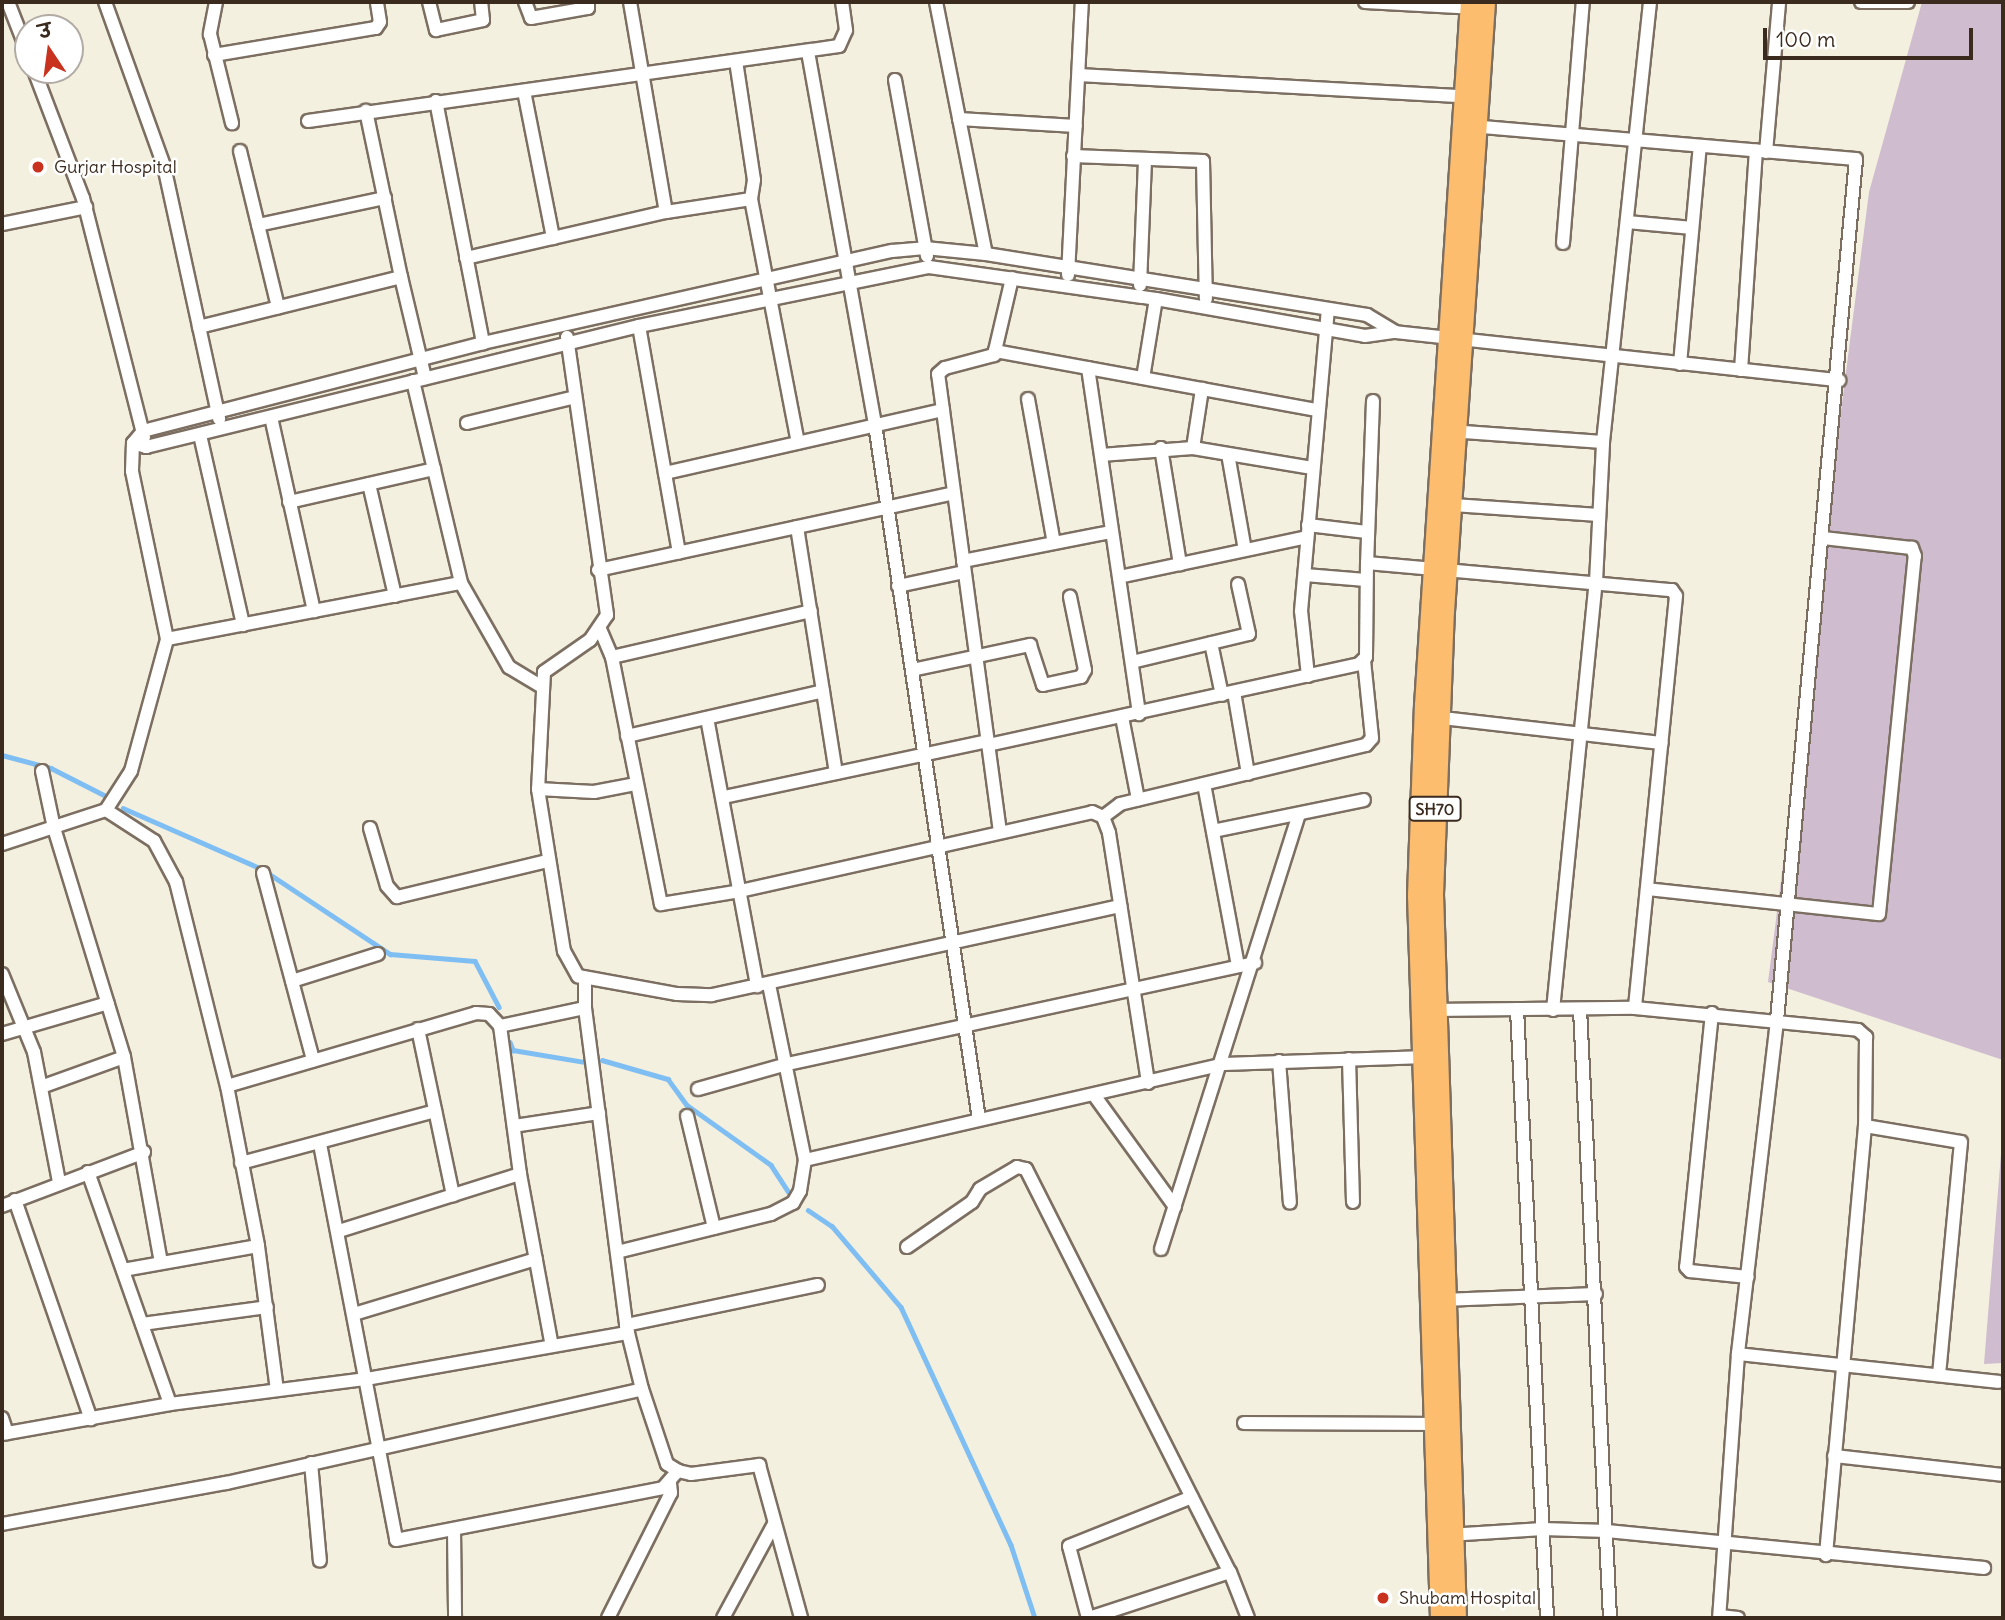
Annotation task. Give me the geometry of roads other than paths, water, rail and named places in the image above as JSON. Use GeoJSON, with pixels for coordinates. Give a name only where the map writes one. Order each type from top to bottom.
{"type":"FeatureCollection","features":[{"type":"Feature","properties":{"kind":"main road","name":"SH70"},"geometry":{"type":"LineString","coordinates":[[1440,1618],[1444,1536],[1431,1057],[1417,895],[1432,717],[1467,126],[1477,5]]}},
{"type":"Feature","properties":{"kind":"main road","name":"SH70"},"geometry":{"type":"LineString","coordinates":[[1440,571],[1453,505],[1450,431]]}},
{"type":"Feature","properties":{"kind":"main road","name":"SH70"},"geometry":{"type":"LineString","coordinates":[[1438,1300],[1434,1424],[1444,1536],[1456,1618]]}},
{"type":"Feature","properties":{"kind":"street"},"geometry":{"type":"LineString","coordinates":[[105,2],[164,166],[221,430]]}},
{"type":"Feature","properties":{"kind":"street"},"geometry":{"type":"LineString","coordinates":[[216,2],[209,25],[232,123]]}},
{"type":"Feature","properties":{"kind":"street"},"geometry":{"type":"LineString","coordinates":[[214,55],[376,28],[380,22],[377,2]]}},
{"type":"Feature","properties":{"kind":"street"},"geometry":{"type":"LineString","coordinates":[[429,2],[436,30],[483,20],[481,2]]}},
{"type":"Feature","properties":{"kind":"street"},"geometry":{"type":"LineString","coordinates":[[525,2],[531,18],[588,8],[588,2]]}},
{"type":"Feature","properties":{"kind":"street"},"geometry":{"type":"LineString","coordinates":[[630,2],[666,212]]}},
{"type":"Feature","properties":{"kind":"street"},"geometry":{"type":"LineString","coordinates":[[308,121],[436,101],[839,47],[845,40],[842,2]]}},
{"type":"Feature","properties":{"kind":"street"},"geometry":{"type":"LineString","coordinates":[[936,2],[986,254]]}},
{"type":"Feature","properties":{"kind":"street"},"geometry":{"type":"LineString","coordinates":[[1067,286],[1082,2]]}},
{"type":"Feature","properties":{"kind":"street"},"geometry":{"type":"LineString","coordinates":[[1365,2],[1477,5]]}},
{"type":"Feature","properties":{"kind":"street"},"geometry":{"type":"LineString","coordinates":[[1563,243],[1583,2]]}},
{"type":"Feature","properties":{"kind":"street"},"geometry":{"type":"LineString","coordinates":[[1553,1010],[1596,582],[1603,442],[1650,2]]}},
{"type":"Feature","properties":{"kind":"street"},"geometry":{"type":"LineString","coordinates":[[1741,370],[1761,151],[1779,2]]}},
{"type":"Feature","properties":{"kind":"street"},"geometry":{"type":"LineString","coordinates":[[1861,2],[1908,2]]}},
{"type":"Feature","properties":{"kind":"street"},"geometry":{"type":"LineString","coordinates":[[808,52],[848,262],[875,424],[979,1119]]}},
{"type":"Feature","properties":{"kind":"street"},"geometry":{"type":"LineString","coordinates":[[736,61],[754,180],[751,199],[798,443]]}},
{"type":"Feature","properties":{"kind":"street"},"geometry":{"type":"LineString","coordinates":[[1080,75],[1469,97]]}},
{"type":"Feature","properties":{"kind":"street"},"geometry":{"type":"LineString","coordinates":[[895,80],[929,267]]}},
{"type":"Feature","properties":{"kind":"street"},"geometry":{"type":"LineString","coordinates":[[2,844],[106,810],[121,793],[131,771],[167,639],[132,471],[143,431],[86,207],[39,84]]}},
{"type":"Feature","properties":{"kind":"street"},"geometry":{"type":"LineString","coordinates":[[524,91],[553,238]]}},
{"type":"Feature","properties":{"kind":"street"},"geometry":{"type":"LineString","coordinates":[[436,101],[483,343]]}},
{"type":"Feature","properties":{"kind":"street"},"geometry":{"type":"LineString","coordinates":[[366,111],[421,358],[419,379],[434,469],[461,583],[509,667],[542,687]]}},
{"type":"Feature","properties":{"kind":"street"},"geometry":{"type":"LineString","coordinates":[[959,118],[1076,126]]}},
{"type":"Feature","properties":{"kind":"street"},"geometry":{"type":"LineString","coordinates":[[1467,126],[1856,159],[1839,380],[1777,1021],[1738,1354],[1728,1545],[1719,1617],[1738,1618]]}},
{"type":"Feature","properties":{"kind":"street"},"geometry":{"type":"LineString","coordinates":[[1680,364],[1700,146]]}},
{"type":"Feature","properties":{"kind":"street"},"geometry":{"type":"LineString","coordinates":[[240,151],[278,307]]}},
{"type":"Feature","properties":{"kind":"street"},"geometry":{"type":"LineString","coordinates":[[1073,156],[1206,164],[1206,308]]}},
{"type":"Feature","properties":{"kind":"street"},"geometry":{"type":"LineString","coordinates":[[1139,296],[1145,159]]}},
{"type":"Feature","properties":{"kind":"street"},"geometry":{"type":"LineString","coordinates":[[258,225],[385,198]]}},
{"type":"Feature","properties":{"kind":"street"},"geometry":{"type":"LineString","coordinates":[[466,258],[666,212],[751,199]]}},
{"type":"Feature","properties":{"kind":"street"},"geometry":{"type":"LineString","coordinates":[[2,224],[86,207]]}},
{"type":"Feature","properties":{"kind":"street"},"geometry":{"type":"LineString","coordinates":[[1628,222],[1692,228]]}},
{"type":"Feature","properties":{"kind":"street"},"geometry":{"type":"LineString","coordinates":[[143,431],[218,414],[483,343],[768,278],[925,248],[986,254],[1367,315],[1395,332]]}},
{"type":"Feature","properties":{"kind":"street"},"geometry":{"type":"LineString","coordinates":[[140,445],[221,430],[568,342],[851,280],[929,267],[1139,296],[1365,336],[1395,332],[1456,342],[1839,380]]}},
{"type":"Feature","properties":{"kind":"street"},"geometry":{"type":"LineString","coordinates":[[199,327],[401,277]]}},
{"type":"Feature","properties":{"kind":"street"},"geometry":{"type":"LineString","coordinates":[[1000,832],[953,493],[940,370],[990,359],[995,351],[1012,278]]}},
{"type":"Feature","properties":{"kind":"street"},"geometry":{"type":"LineString","coordinates":[[1143,378],[1156,299]]}},
{"type":"Feature","properties":{"kind":"street"},"geometry":{"type":"LineString","coordinates":[[1308,676],[1301,626],[1312,468],[1328,309]]}},
{"type":"Feature","properties":{"kind":"street"},"geometry":{"type":"LineString","coordinates":[[565,324],[598,570],[607,615],[600,629],[544,671],[538,789],[547,862],[564,951],[578,976],[677,995],[712,995],[1121,906]]}},
{"type":"Feature","properties":{"kind":"street"},"geometry":{"type":"LineString","coordinates":[[639,326],[679,553]]}},
{"type":"Feature","properties":{"kind":"street"},"geometry":{"type":"LineString","coordinates":[[995,351],[1317,410]]}},
{"type":"Feature","properties":{"kind":"street"},"geometry":{"type":"LineString","coordinates":[[1088,368],[1139,714]]}},
{"type":"Feature","properties":{"kind":"street"},"geometry":{"type":"LineString","coordinates":[[1193,448],[1202,389]]}},
{"type":"Feature","properties":{"kind":"street"},"geometry":{"type":"LineString","coordinates":[[467,423],[575,397]]}},
{"type":"Feature","properties":{"kind":"street"},"geometry":{"type":"LineString","coordinates":[[1028,399],[1054,543]]}},
{"type":"Feature","properties":{"kind":"street"},"geometry":{"type":"LineString","coordinates":[[1102,817],[1120,804],[1371,742],[1364,661],[1373,401]]}},
{"type":"Feature","properties":{"kind":"street"},"geometry":{"type":"LineString","coordinates":[[665,473],[943,410]]}},
{"type":"Feature","properties":{"kind":"street"},"geometry":{"type":"LineString","coordinates":[[271,417],[314,611]]}},
{"type":"Feature","properties":{"kind":"street"},"geometry":{"type":"LineString","coordinates":[[1450,431],[1603,442]]}},
{"type":"Feature","properties":{"kind":"street"},"geometry":{"type":"LineString","coordinates":[[200,435],[243,625]]}},
{"type":"Feature","properties":{"kind":"street"},"geometry":{"type":"LineString","coordinates":[[1101,456],[1161,448],[1193,448],[1312,468]]}},
{"type":"Feature","properties":{"kind":"street"},"geometry":{"type":"LineString","coordinates":[[1161,448],[1180,564]]}},
{"type":"Feature","properties":{"kind":"street"},"geometry":{"type":"LineString","coordinates":[[1227,454],[1245,550]]}},
{"type":"Feature","properties":{"kind":"street"},"geometry":{"type":"LineString","coordinates":[[289,502],[434,469]]}},
{"type":"Feature","properties":{"kind":"street"},"geometry":{"type":"LineString","coordinates":[[369,484],[395,596]]}},
{"type":"Feature","properties":{"kind":"street"},"geometry":{"type":"LineString","coordinates":[[598,570],[953,493]]}},
{"type":"Feature","properties":{"kind":"street"},"geometry":{"type":"LineString","coordinates":[[1453,505],[1599,515]]}},
{"type":"Feature","properties":{"kind":"street"},"geometry":{"type":"LineString","coordinates":[[797,527],[836,774]]}},
{"type":"Feature","properties":{"kind":"street"},"geometry":{"type":"LineString","coordinates":[[1119,577],[1245,550],[1308,531],[1367,532]]}},
{"type":"Feature","properties":{"kind":"street"},"geometry":{"type":"LineString","coordinates":[[898,586],[1054,543],[1111,532]]}},
{"type":"Feature","properties":{"kind":"street"},"geometry":{"type":"LineString","coordinates":[[1647,889],[1878,914],[1915,555],[1912,548],[1823,538]]}},
{"type":"Feature","properties":{"kind":"street"},"geometry":{"type":"LineString","coordinates":[[1367,563],[1672,590],[1676,596],[1635,1009]]}},
{"type":"Feature","properties":{"kind":"street"},"geometry":{"type":"LineString","coordinates":[[1305,575],[1366,580]]}},
{"type":"Feature","properties":{"kind":"street"},"geometry":{"type":"LineString","coordinates":[[167,639],[461,583]]}},
{"type":"Feature","properties":{"kind":"street"},"geometry":{"type":"LineString","coordinates":[[1132,662],[1249,634],[1238,584]]}},
{"type":"Feature","properties":{"kind":"street"},"geometry":{"type":"LineString","coordinates":[[912,670],[1032,645],[1043,685],[1081,677],[1085,670],[1070,597]]}},
{"type":"Feature","properties":{"kind":"street"},"geometry":{"type":"LineString","coordinates":[[612,657],[811,611]]}},
{"type":"Feature","properties":{"kind":"street"},"geometry":{"type":"LineString","coordinates":[[600,629],[612,657],[661,904],[740,891],[1092,812],[1102,817]]}},
{"type":"Feature","properties":{"kind":"street"},"geometry":{"type":"LineString","coordinates":[[1212,643],[1248,774]]}},
{"type":"Feature","properties":{"kind":"street"},"geometry":{"type":"LineString","coordinates":[[724,797],[926,754],[1122,718],[1364,661]]}},
{"type":"Feature","properties":{"kind":"street"},"geometry":{"type":"LineString","coordinates":[[627,736],[823,691]]}},
{"type":"Feature","properties":{"kind":"street"},"geometry":{"type":"LineString","coordinates":[[1432,717],[1662,743]]}},
{"type":"Feature","properties":{"kind":"street"},"geometry":{"type":"LineString","coordinates":[[617,1252],[771,1214],[793,1203],[804,1180],[805,1160],[787,1064],[763,985],[740,891],[708,718]]}},
{"type":"Feature","properties":{"kind":"street"},"geometry":{"type":"LineString","coordinates":[[1122,718],[1138,799]]}},
{"type":"Feature","properties":{"kind":"street"},"geometry":{"type":"LineString","coordinates":[[42,771],[54,828],[124,1057],[144,1152],[161,1263]]}},
{"type":"Feature","properties":{"kind":"street"},"geometry":{"type":"LineString","coordinates":[[538,789],[594,792],[636,784]]}},
{"type":"Feature","properties":{"kind":"street"},"geometry":{"type":"LineString","coordinates":[[1205,784],[1238,966]]}},
{"type":"Feature","properties":{"kind":"street"},"geometry":{"type":"LineString","coordinates":[[1213,831],[1363,800]]}},
{"type":"Feature","properties":{"kind":"street"},"geometry":{"type":"LineString","coordinates":[[106,810],[154,841],[176,882],[227,1086],[258,1246],[277,1390]]}},
{"type":"Feature","properties":{"kind":"street"},"geometry":{"type":"LineString","coordinates":[[1161,1249],[1223,1064],[1299,814]]}},
{"type":"Feature","properties":{"kind":"street"},"geometry":{"type":"LineString","coordinates":[[1102,817],[1121,906],[1148,1083]]}},
{"type":"Feature","properties":{"kind":"street"},"geometry":{"type":"LineString","coordinates":[[370,828],[387,886],[397,897],[547,862]]}},
{"type":"Feature","properties":{"kind":"street"},"geometry":{"type":"LineString","coordinates":[[262,873],[313,1060]]}},
{"type":"Feature","properties":{"kind":"street"},"geometry":{"type":"LineString","coordinates":[[292,981],[378,954]]}},
{"type":"Feature","properties":{"kind":"street"},"geometry":{"type":"LineString","coordinates":[[698,1089],[787,1064],[1133,987],[1255,963]]}},
{"type":"Feature","properties":{"kind":"street"},"geometry":{"type":"LineString","coordinates":[[2,974],[26,1026],[59,1182]]}},
{"type":"Feature","properties":{"kind":"street"},"geometry":{"type":"LineString","coordinates":[[585,979],[585,1008],[627,1329],[642,1389],[667,1464],[678,1471],[691,1474],[759,1465],[801,1618]]}},
{"type":"Feature","properties":{"kind":"street"},"geometry":{"type":"LineString","coordinates":[[2,1034],[108,1003]]}},
{"type":"Feature","properties":{"kind":"street"},"geometry":{"type":"LineString","coordinates":[[500,1026],[585,1008]]}},
{"type":"Feature","properties":{"kind":"street"},"geometry":{"type":"LineString","coordinates":[[1517,1009],[1547,1618]]}},
{"type":"Feature","properties":{"kind":"street"},"geometry":{"type":"LineString","coordinates":[[1580,1009],[1610,1618]]}},
{"type":"Feature","properties":{"kind":"street"},"geometry":{"type":"LineString","coordinates":[[1429,1010],[1635,1009],[1712,1013],[1858,1030],[1866,1037],[1865,1126],[1826,1555]]}},
{"type":"Feature","properties":{"kind":"street"},"geometry":{"type":"LineString","coordinates":[[227,1086],[418,1029],[477,1013],[489,1014],[500,1026],[520,1174],[552,1346]]}},
{"type":"Feature","properties":{"kind":"street"},"geometry":{"type":"LineString","coordinates":[[1712,1013],[1686,1267],[1689,1271],[1748,1277]]}},
{"type":"Feature","properties":{"kind":"street"},"geometry":{"type":"LineString","coordinates":[[418,1029],[453,1195]]}},
{"type":"Feature","properties":{"kind":"street"},"geometry":{"type":"LineString","coordinates":[[41,1087],[124,1057]]}},
{"type":"Feature","properties":{"kind":"street"},"geometry":{"type":"LineString","coordinates":[[805,1160],[1223,1064],[1431,1057]]}},
{"type":"Feature","properties":{"kind":"street"},"geometry":{"type":"LineString","coordinates":[[1349,1059],[1353,1202]]}},
{"type":"Feature","properties":{"kind":"street"},"geometry":{"type":"LineString","coordinates":[[1279,1061],[1290,1203]]}},
{"type":"Feature","properties":{"kind":"street"},"geometry":{"type":"LineString","coordinates":[[1094,1095],[1175,1207]]}},
{"type":"Feature","properties":{"kind":"street"},"geometry":{"type":"LineString","coordinates":[[241,1163],[320,1144],[435,1111]]}},
{"type":"Feature","properties":{"kind":"street"},"geometry":{"type":"LineString","coordinates":[[514,1126],[599,1113]]}},
{"type":"Feature","properties":{"kind":"street"},"geometry":{"type":"LineString","coordinates":[[687,1116],[714,1228]]}},
{"type":"Feature","properties":{"kind":"street"},"geometry":{"type":"LineString","coordinates":[[1865,1126],[1961,1142],[1939,1375]]}},
{"type":"Feature","properties":{"kind":"street"},"geometry":{"type":"LineString","coordinates":[[320,1144],[339,1231],[394,1537],[401,1541],[670,1483]]}},
{"type":"Feature","properties":{"kind":"street"},"geometry":{"type":"LineString","coordinates":[[2,1206],[59,1182],[144,1152]]}},
{"type":"Feature","properties":{"kind":"street"},"geometry":{"type":"LineString","coordinates":[[908,1247],[976,1199],[980,1189],[1017,1167],[1026,1169],[1230,1572],[1248,1618]]}},
{"type":"Feature","properties":{"kind":"street"},"geometry":{"type":"LineString","coordinates":[[88,1172],[170,1404]]}},
{"type":"Feature","properties":{"kind":"street"},"geometry":{"type":"LineString","coordinates":[[339,1231],[520,1174]]}},
{"type":"Feature","properties":{"kind":"street"},"geometry":{"type":"LineString","coordinates":[[15,1200],[91,1419]]}},
{"type":"Feature","properties":{"kind":"street"},"geometry":{"type":"LineString","coordinates":[[123,1270],[258,1246]]}},
{"type":"Feature","properties":{"kind":"street"},"geometry":{"type":"LineString","coordinates":[[354,1314],[536,1259]]}},
{"type":"Feature","properties":{"kind":"street"},"geometry":{"type":"LineString","coordinates":[[2,1418],[4,1434],[170,1404],[366,1379],[552,1346],[818,1285]]}},
{"type":"Feature","properties":{"kind":"street"},"geometry":{"type":"LineString","coordinates":[[1438,1300],[1596,1294]]}},
{"type":"Feature","properties":{"kind":"street"},"geometry":{"type":"LineString","coordinates":[[142,1324],[267,1307]]}},
{"type":"Feature","properties":{"kind":"street"},"geometry":{"type":"LineString","coordinates":[[1738,1354],[1999,1381]]}},
{"type":"Feature","properties":{"kind":"street"},"geometry":{"type":"LineString","coordinates":[[2,1524],[377,1449],[642,1389]]}},
{"type":"Feature","properties":{"kind":"street"},"geometry":{"type":"LineString","coordinates":[[1244,1423],[1434,1424]]}},
{"type":"Feature","properties":{"kind":"street"},"geometry":{"type":"LineString","coordinates":[[1834,1456],[2003,1475]]}},
{"type":"Feature","properties":{"kind":"street"},"geometry":{"type":"LineString","coordinates":[[310,1463],[320,1561]]}},
{"type":"Feature","properties":{"kind":"street"},"geometry":{"type":"LineString","coordinates":[[608,1618],[671,1493],[670,1483],[678,1471]]}},
{"type":"Feature","properties":{"kind":"street"},"geometry":{"type":"LineString","coordinates":[[1192,1497],[1069,1546],[1088,1618],[1230,1572]]}},
{"type":"Feature","properties":{"kind":"street"},"geometry":{"type":"LineString","coordinates":[[723,1618],[774,1524]]}},
{"type":"Feature","properties":{"kind":"street"},"geometry":{"type":"LineString","coordinates":[[1444,1536],[1543,1529],[1607,1531],[1984,1569]]}},
{"type":"Feature","properties":{"kind":"street"},"geometry":{"type":"LineString","coordinates":[[454,1530],[455,1618]]}},
{"type":"Feature","properties":{"kind":"waterway"},"geometry":{"type":"LineString","coordinates":[[2,755],[51,768],[108,797]]}},
{"type":"Feature","properties":{"kind":"waterway"},"geometry":{"type":"LineString","coordinates":[[123,808],[262,869],[390,954],[475,961],[499,1007]]}},
{"type":"Feature","properties":{"kind":"waterway"},"geometry":{"type":"LineString","coordinates":[[510,1042],[513,1050],[585,1062]]}},
{"type":"Feature","properties":{"kind":"waterway"},"geometry":{"type":"LineString","coordinates":[[602,1060],[668,1079],[687,1105],[771,1165],[789,1193]]}},
{"type":"Feature","properties":{"kind":"waterway"},"geometry":{"type":"LineString","coordinates":[[808,1210],[832,1226],[901,1307],[1011,1545],[1035,1618]]}},
{"type":"Feature","properties":{"kind":"place","name":"Gurjar Hospital"},"geometry":{"type":"Point","coordinates":[38,167]}},
{"type":"Feature","properties":{"kind":"place","name":"Shubam Hospital"},"geometry":{"type":"Point","coordinates":[1383,1598]}}]}
